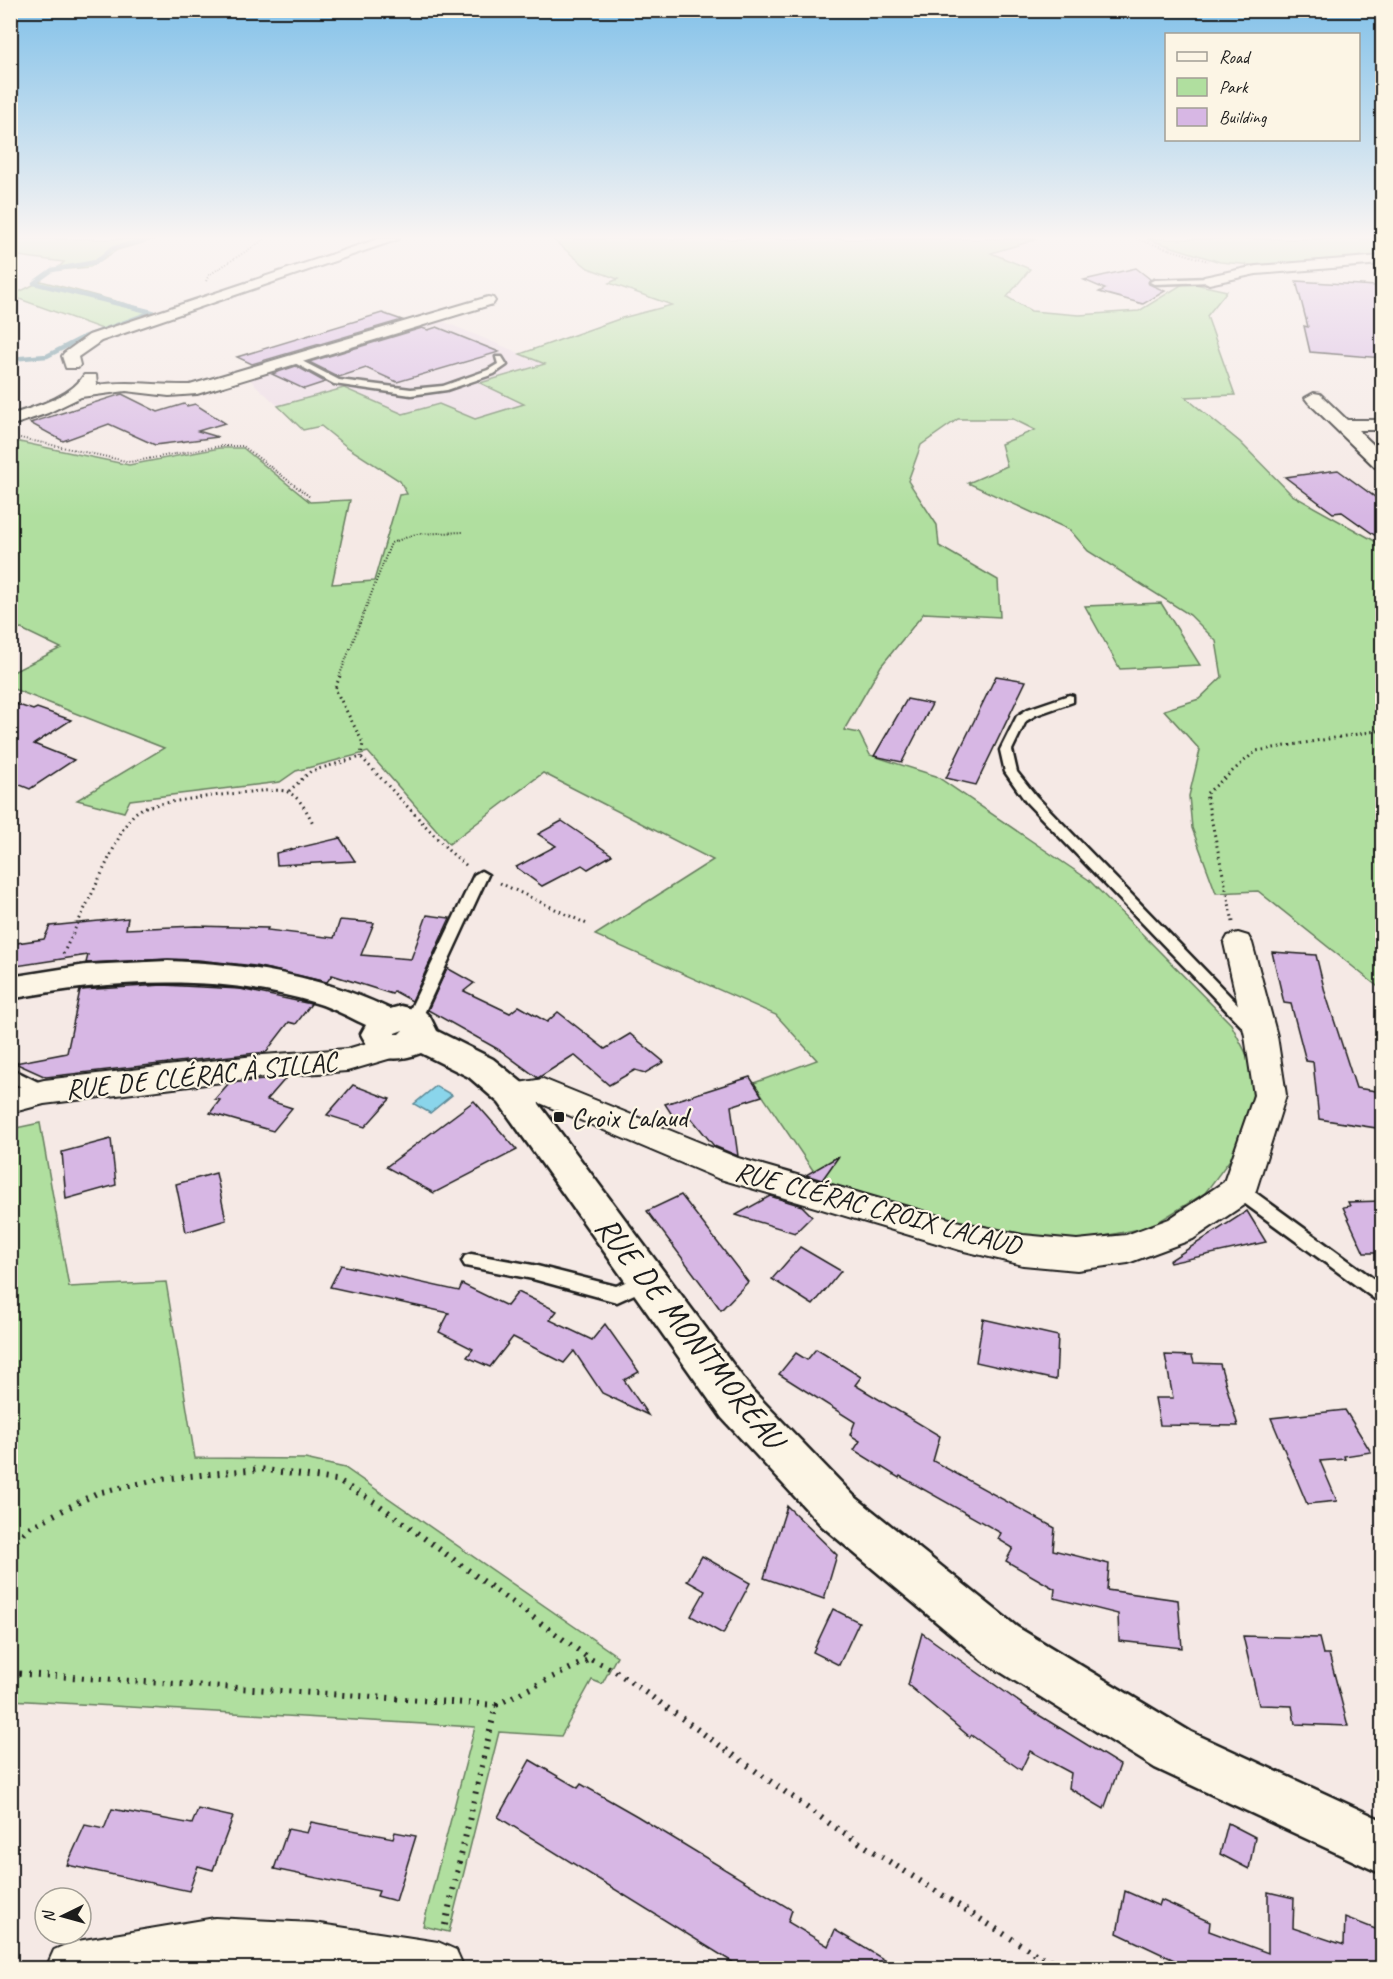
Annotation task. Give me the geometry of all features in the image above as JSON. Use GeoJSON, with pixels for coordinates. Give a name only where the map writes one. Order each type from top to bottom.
{"type":"FeatureCollection","features":[{"type":"Feature","properties":{"kind":"main road","name":"RUE DE MONTMOREAU"},"geometry":{"type":"LineString","coordinates":[[10,988],[53,980],[164,972],[230,976],[326,994],[481,1068],[512,1094],[571,1172],[609,1231],[737,1404],[838,1511],[1000,1644],[1173,1750],[1383,1847]]}},
{"type":"Feature","properties":{"kind":"street"},"geometry":{"type":"LineString","coordinates":[[10,421],[56,406],[80,392],[91,381],[86,374],[72,365],[70,356],[94,338],[114,331]]}},
{"type":"Feature","properties":{"kind":"street"},"geometry":{"type":"LineString","coordinates":[[80,392],[126,386],[191,390],[390,331]]}},
{"type":"Feature","properties":{"kind":"street"},"geometry":{"type":"LineString","coordinates":[[1314,399],[1383,463]]}},
{"type":"Feature","properties":{"kind":"street"},"geometry":{"type":"LineString","coordinates":[[1340,425],[1383,425]]}},
{"type":"Feature","properties":{"kind":"street"},"geometry":{"type":"LineString","coordinates":[[1238,943],[1261,1036],[1270,1095],[1253,1141],[1239,1190]]}},
{"type":"Feature","properties":{"kind":"street","name":"RUE DE CLÉRAC À SILLAC"},"geometry":{"type":"LineString","coordinates":[[10,1101],[44,1092],[263,1066],[347,1060],[403,1031]]}},
{"type":"Feature","properties":{"kind":"street","name":"RUE CLÉRAC CROIX LALAUD"},"geometry":{"type":"LineString","coordinates":[[512,1094],[543,1091],[729,1168],[960,1236],[1023,1250],[1077,1255],[1128,1249],[1181,1229],[1239,1190]]}},
{"type":"Feature","properties":{"kind":"street"},"geometry":{"type":"LineString","coordinates":[[72,1968],[214,1942],[313,1949],[437,1968]]}},
{"type":"Feature","properties":{"kind":"lane"},"geometry":{"type":"LineString","coordinates":[[295,361],[337,382],[411,393],[444,388],[491,372],[503,365],[500,359]]}},
{"type":"Feature","properties":{"kind":"lane"},"geometry":{"type":"LineString","coordinates":[[1070,699],[1032,712],[1021,719],[1006,750],[1011,772],[1031,799],[1261,1036]]}},
{"type":"Feature","properties":{"kind":"lane"},"geometry":{"type":"LineString","coordinates":[[403,1031],[481,875]]}},
{"type":"Feature","properties":{"kind":"lane"},"geometry":{"type":"LineString","coordinates":[[10,1074],[44,1092]]}},
{"type":"Feature","properties":{"kind":"lane"},"geometry":{"type":"LineString","coordinates":[[1239,1190],[1383,1295]]}},
{"type":"Feature","properties":{"kind":"lane"},"geometry":{"type":"LineString","coordinates":[[471,1261],[533,1272],[616,1294],[646,1281]]}},
{"type":"Feature","properties":{"kind":"path"},"geometry":{"type":"LineString","coordinates":[[10,436],[130,462],[221,446],[243,446],[310,497]]}},
{"type":"Feature","properties":{"kind":"path"},"geometry":{"type":"LineString","coordinates":[[361,757],[363,743],[335,689],[391,543],[412,534],[463,532]]}},
{"type":"Feature","properties":{"kind":"path"},"geometry":{"type":"LineString","coordinates":[[1238,943],[1206,794],[1256,751],[1383,730]]}},
{"type":"Feature","properties":{"kind":"path"},"geometry":{"type":"LineString","coordinates":[[289,791],[311,771],[361,757]]}},
{"type":"Feature","properties":{"kind":"path"},"geometry":{"type":"LineString","coordinates":[[361,757],[448,851],[481,875],[589,925]]}},
{"type":"Feature","properties":{"kind":"path"},"geometry":{"type":"LineString","coordinates":[[53,980],[58,964],[130,817],[142,808],[167,802],[289,791],[298,796],[314,825]]}},
{"type":"Feature","properties":{"kind":"path"},"geometry":{"type":"LineString","coordinates":[[10,1545],[30,1527],[96,1493],[162,1479],[260,1469],[336,1480],[376,1503],[590,1659],[614,1670],[833,1826],[1042,1958],[1067,1968]]}},
{"type":"Feature","properties":{"kind":"path"},"geometry":{"type":"LineString","coordinates":[[10,1673],[496,1705],[590,1659]]}},
{"type":"Feature","properties":{"kind":"path"},"geometry":{"type":"LineString","coordinates":[[437,1968],[496,1705]]}},
{"type":"Feature","properties":{"kind":"shaded area"},"geometry":{"type":"Polygon","coordinates":[[[408,331],[467,331],[546,364],[481,383],[525,404],[474,419],[439,404],[403,414],[344,388],[278,406],[249,379],[408,331]]]}},
{"type":"Feature","properties":{"kind":"green space"},"geometry":{"type":"Polygon","coordinates":[[[584,331],[1212,331],[1235,395],[1185,397],[1240,442],[1292,495],[1382,545],[1382,990],[1258,891],[1216,893],[1192,828],[1189,796],[1200,750],[1164,710],[1199,699],[1222,677],[1216,641],[1190,615],[1088,551],[1070,530],[968,483],[1007,466],[1001,444],[1035,430],[1013,419],[958,419],[921,445],[908,481],[937,525],[939,546],[998,580],[1000,617],[924,613],[881,666],[844,730],[859,733],[870,755],[936,776],[1089,880],[1231,1024],[1251,1063],[1253,1104],[1232,1157],[1205,1193],[1150,1227],[1078,1241],[1007,1234],[825,1188],[754,1083],[817,1060],[776,1015],[595,935],[713,860],[543,773],[449,844],[368,752],[296,771],[280,782],[130,800],[124,812],[77,800],[164,748],[11,688],[11,673],[61,648],[11,624],[10,440],[129,465],[220,448],[243,448],[310,502],[350,500],[332,584],[374,581],[399,495],[407,494],[400,481],[347,447],[321,426],[303,430],[278,406],[344,388],[403,414],[439,404],[475,419],[524,404],[480,383],[545,364],[520,354],[584,331]]]}},
{"type":"Feature","properties":{"kind":"green space"},"geometry":{"type":"Polygon","coordinates":[[[1161,603],[1200,665],[1120,669],[1085,606],[1161,603]]]}},
{"type":"Feature","properties":{"kind":"green space"},"geometry":{"type":"Polygon","coordinates":[[[40,1123],[69,1287],[166,1282],[195,1458],[305,1459],[345,1468],[617,1656],[602,1684],[592,1680],[561,1736],[499,1732],[449,1932],[423,1926],[475,1727],[11,1700],[11,1129],[40,1123]]]}},
{"type":"Feature","properties":{"kind":"water"},"geometry":{"type":"Polygon","coordinates":[[[436,1086],[452,1095],[430,1113],[414,1104],[436,1086]]]}},
{"type":"Feature","properties":{"kind":"building"},"geometry":{"type":"Polygon","coordinates":[[[322,331],[363,331],[252,364],[237,357],[322,331]]]}},
{"type":"Feature","properties":{"kind":"building"},"geometry":{"type":"Polygon","coordinates":[[[411,331],[448,331],[499,352],[397,382],[366,368],[339,377],[309,362],[411,331]]]}},
{"type":"Feature","properties":{"kind":"building"},"geometry":{"type":"Polygon","coordinates":[[[1305,331],[1383,331],[1383,358],[1310,352],[1305,331]]]}},
{"type":"Feature","properties":{"kind":"building"},"geometry":{"type":"Polygon","coordinates":[[[296,366],[325,382],[304,389],[272,374],[296,366]]]}},
{"type":"Feature","properties":{"kind":"building"},"geometry":{"type":"Polygon","coordinates":[[[122,394],[158,412],[184,404],[187,406],[195,404],[225,423],[198,431],[218,437],[155,445],[109,424],[63,441],[30,423],[122,394]]]}},
{"type":"Feature","properties":{"kind":"building"},"geometry":{"type":"Polygon","coordinates":[[[1338,470],[1383,503],[1383,541],[1342,512],[1333,513],[1285,477],[1338,470]]]}},
{"type":"Feature","properties":{"kind":"building"},"geometry":{"type":"Polygon","coordinates":[[[996,676],[1026,681],[976,785],[946,778],[996,676]]]}},
{"type":"Feature","properties":{"kind":"building"},"geometry":{"type":"Polygon","coordinates":[[[907,699],[932,704],[902,762],[874,756],[907,699]]]}},
{"type":"Feature","properties":{"kind":"building"},"geometry":{"type":"Polygon","coordinates":[[[10,702],[33,710],[37,708],[71,720],[34,744],[74,760],[30,789],[10,781],[10,702]]]}},
{"type":"Feature","properties":{"kind":"building"},"geometry":{"type":"Polygon","coordinates":[[[562,821],[612,855],[588,869],[582,865],[542,886],[516,867],[556,846],[538,834],[562,821]]]}},
{"type":"Feature","properties":{"kind":"building"},"geometry":{"type":"Polygon","coordinates":[[[340,838],[355,861],[277,865],[276,853],[340,838]]]}},
{"type":"Feature","properties":{"kind":"building"},"geometry":{"type":"Polygon","coordinates":[[[427,915],[450,918],[412,1001],[394,991],[392,994],[332,975],[327,982],[255,966],[198,960],[168,959],[86,963],[88,955],[10,967],[10,944],[44,939],[50,926],[128,918],[126,929],[196,926],[268,928],[267,930],[334,938],[340,920],[374,923],[361,955],[411,959],[427,915]]]}},
{"type":"Feature","properties":{"kind":"building"},"geometry":{"type":"Polygon","coordinates":[[[1272,952],[1316,955],[1325,992],[1356,1088],[1383,1092],[1383,1129],[1319,1119],[1313,1062],[1306,1061],[1291,1004],[1284,1003],[1272,952]]]}},
{"type":"Feature","properties":{"kind":"building"},"geometry":{"type":"Polygon","coordinates":[[[447,968],[474,983],[464,991],[510,1013],[519,1006],[547,1022],[558,1012],[605,1049],[630,1034],[664,1062],[645,1073],[635,1070],[609,1085],[574,1055],[538,1078],[501,1051],[428,1010],[447,968]]]}},
{"type":"Feature","properties":{"kind":"building"},"geometry":{"type":"Polygon","coordinates":[[[163,985],[240,989],[311,1004],[296,1024],[289,1022],[266,1052],[46,1077],[15,1063],[67,1053],[80,990],[163,985]]]}},
{"type":"Feature","properties":{"kind":"building"},"geometry":{"type":"Polygon","coordinates":[[[750,1077],[762,1096],[731,1106],[738,1156],[714,1146],[692,1119],[678,1124],[665,1104],[750,1077]]]}},
{"type":"Feature","properties":{"kind":"building"},"geometry":{"type":"Polygon","coordinates":[[[286,1078],[267,1100],[292,1108],[273,1131],[210,1113],[220,1100],[215,1099],[229,1083],[286,1078]]]}},
{"type":"Feature","properties":{"kind":"building"},"geometry":{"type":"Polygon","coordinates":[[[353,1085],[390,1099],[365,1127],[327,1115],[353,1085]]]}},
{"type":"Feature","properties":{"kind":"building"},"geometry":{"type":"Polygon","coordinates":[[[474,1101],[517,1150],[434,1193],[386,1167],[474,1101]]]}},
{"type":"Feature","properties":{"kind":"building"},"geometry":{"type":"Polygon","coordinates":[[[111,1139],[116,1185],[66,1199],[62,1152],[111,1139]]]}},
{"type":"Feature","properties":{"kind":"building"},"geometry":{"type":"Polygon","coordinates":[[[839,1156],[822,1180],[806,1175],[839,1156]]]}},
{"type":"Feature","properties":{"kind":"building"},"geometry":{"type":"Polygon","coordinates":[[[216,1173],[226,1220],[186,1232],[176,1184],[216,1173]]]}},
{"type":"Feature","properties":{"kind":"building"},"geometry":{"type":"Polygon","coordinates":[[[681,1195],[748,1282],[721,1310],[647,1211],[681,1195]]]}},
{"type":"Feature","properties":{"kind":"building"},"geometry":{"type":"Polygon","coordinates":[[[770,1196],[802,1206],[812,1216],[795,1233],[736,1215],[770,1196]]]}},
{"type":"Feature","properties":{"kind":"building"},"geometry":{"type":"Polygon","coordinates":[[[1383,1201],[1383,1253],[1364,1253],[1343,1207],[1350,1206],[1348,1202],[1383,1201]]]}},
{"type":"Feature","properties":{"kind":"building"},"geometry":{"type":"Polygon","coordinates":[[[1247,1211],[1266,1242],[1170,1263],[1169,1261],[1247,1211]]]}},
{"type":"Feature","properties":{"kind":"building"},"geometry":{"type":"Polygon","coordinates":[[[800,1247],[841,1271],[813,1305],[772,1279],[800,1247]]]}},
{"type":"Feature","properties":{"kind":"building"},"geometry":{"type":"Polygon","coordinates":[[[341,1265],[459,1291],[462,1284],[507,1306],[518,1292],[557,1311],[550,1320],[592,1340],[605,1324],[639,1372],[624,1380],[648,1415],[602,1393],[574,1351],[564,1363],[513,1337],[490,1367],[467,1357],[473,1349],[439,1332],[449,1313],[330,1287],[341,1265]]]}},
{"type":"Feature","properties":{"kind":"building"},"geometry":{"type":"Polygon","coordinates":[[[983,1319],[1058,1336],[1056,1380],[976,1362],[983,1319]]]}},
{"type":"Feature","properties":{"kind":"building"},"geometry":{"type":"Polygon","coordinates":[[[816,1349],[861,1377],[855,1385],[940,1436],[933,1461],[1055,1528],[1053,1550],[1109,1564],[1107,1590],[1178,1600],[1182,1648],[1119,1641],[1118,1614],[1054,1598],[1055,1589],[1006,1561],[1013,1548],[998,1539],[1001,1533],[900,1476],[899,1478],[854,1450],[860,1441],[850,1435],[855,1422],[779,1374],[796,1353],[807,1360],[816,1349]]]}},
{"type":"Feature","properties":{"kind":"building"},"geometry":{"type":"Polygon","coordinates":[[[1165,1355],[1192,1356],[1194,1363],[1220,1364],[1238,1426],[1160,1425],[1155,1398],[1173,1398],[1165,1355]]]}},
{"type":"Feature","properties":{"kind":"building"},"geometry":{"type":"Polygon","coordinates":[[[1345,1410],[1371,1452],[1344,1456],[1345,1459],[1320,1461],[1337,1501],[1307,1504],[1271,1418],[1345,1410]]]}},
{"type":"Feature","properties":{"kind":"building"},"geometry":{"type":"Polygon","coordinates":[[[787,1506],[837,1555],[824,1599],[764,1578],[787,1506]]]}},
{"type":"Feature","properties":{"kind":"building"},"geometry":{"type":"Polygon","coordinates":[[[702,1556],[750,1583],[723,1634],[691,1616],[705,1591],[687,1581],[702,1556]]]}},
{"type":"Feature","properties":{"kind":"building"},"geometry":{"type":"Polygon","coordinates":[[[833,1609],[859,1622],[839,1665],[813,1652],[833,1609]]]}},
{"type":"Feature","properties":{"kind":"building"},"geometry":{"type":"Polygon","coordinates":[[[922,1633],[1029,1709],[1120,1765],[1104,1809],[1069,1788],[1071,1773],[1030,1751],[1021,1770],[971,1735],[970,1737],[908,1685],[922,1633]]]}},
{"type":"Feature","properties":{"kind":"building"},"geometry":{"type":"Polygon","coordinates":[[[1243,1636],[1319,1638],[1323,1654],[1329,1654],[1348,1726],[1295,1724],[1292,1706],[1259,1705],[1243,1636]]]}},
{"type":"Feature","properties":{"kind":"building"},"geometry":{"type":"Polygon","coordinates":[[[530,1760],[578,1788],[581,1784],[637,1816],[792,1910],[788,1922],[828,1946],[835,1930],[898,1968],[742,1968],[498,1817],[530,1760]]]}},
{"type":"Feature","properties":{"kind":"building"},"geometry":{"type":"Polygon","coordinates":[[[112,1809],[192,1824],[198,1809],[233,1817],[213,1870],[198,1866],[189,1891],[67,1865],[85,1825],[104,1829],[112,1809]]]}},
{"type":"Feature","properties":{"kind":"building"},"geometry":{"type":"Polygon","coordinates":[[[311,1822],[393,1838],[395,1832],[416,1836],[396,1901],[377,1896],[379,1891],[274,1869],[288,1829],[307,1833],[311,1822]]]}},
{"type":"Feature","properties":{"kind":"building"},"geometry":{"type":"Polygon","coordinates":[[[1228,1823],[1255,1837],[1249,1869],[1220,1854],[1228,1823]]]}},
{"type":"Feature","properties":{"kind":"building"},"geometry":{"type":"Polygon","coordinates":[[[1125,1891],[1159,1906],[1161,1900],[1210,1922],[1209,1931],[1268,1953],[1268,1892],[1294,1898],[1293,1928],[1344,1945],[1345,1917],[1383,1932],[1383,1968],[1191,1968],[1117,1933],[1125,1891]]]}},
{"type":"Feature","properties":{"kind":"waterway"},"geometry":{"type":"LineString","coordinates":[[10,359],[47,356],[99,331]]}},
{"type":"Feature","properties":{"kind":"place","name":"Croix Lalaud"},"geometry":{"type":"Point","coordinates":[559,1117]}}]}
